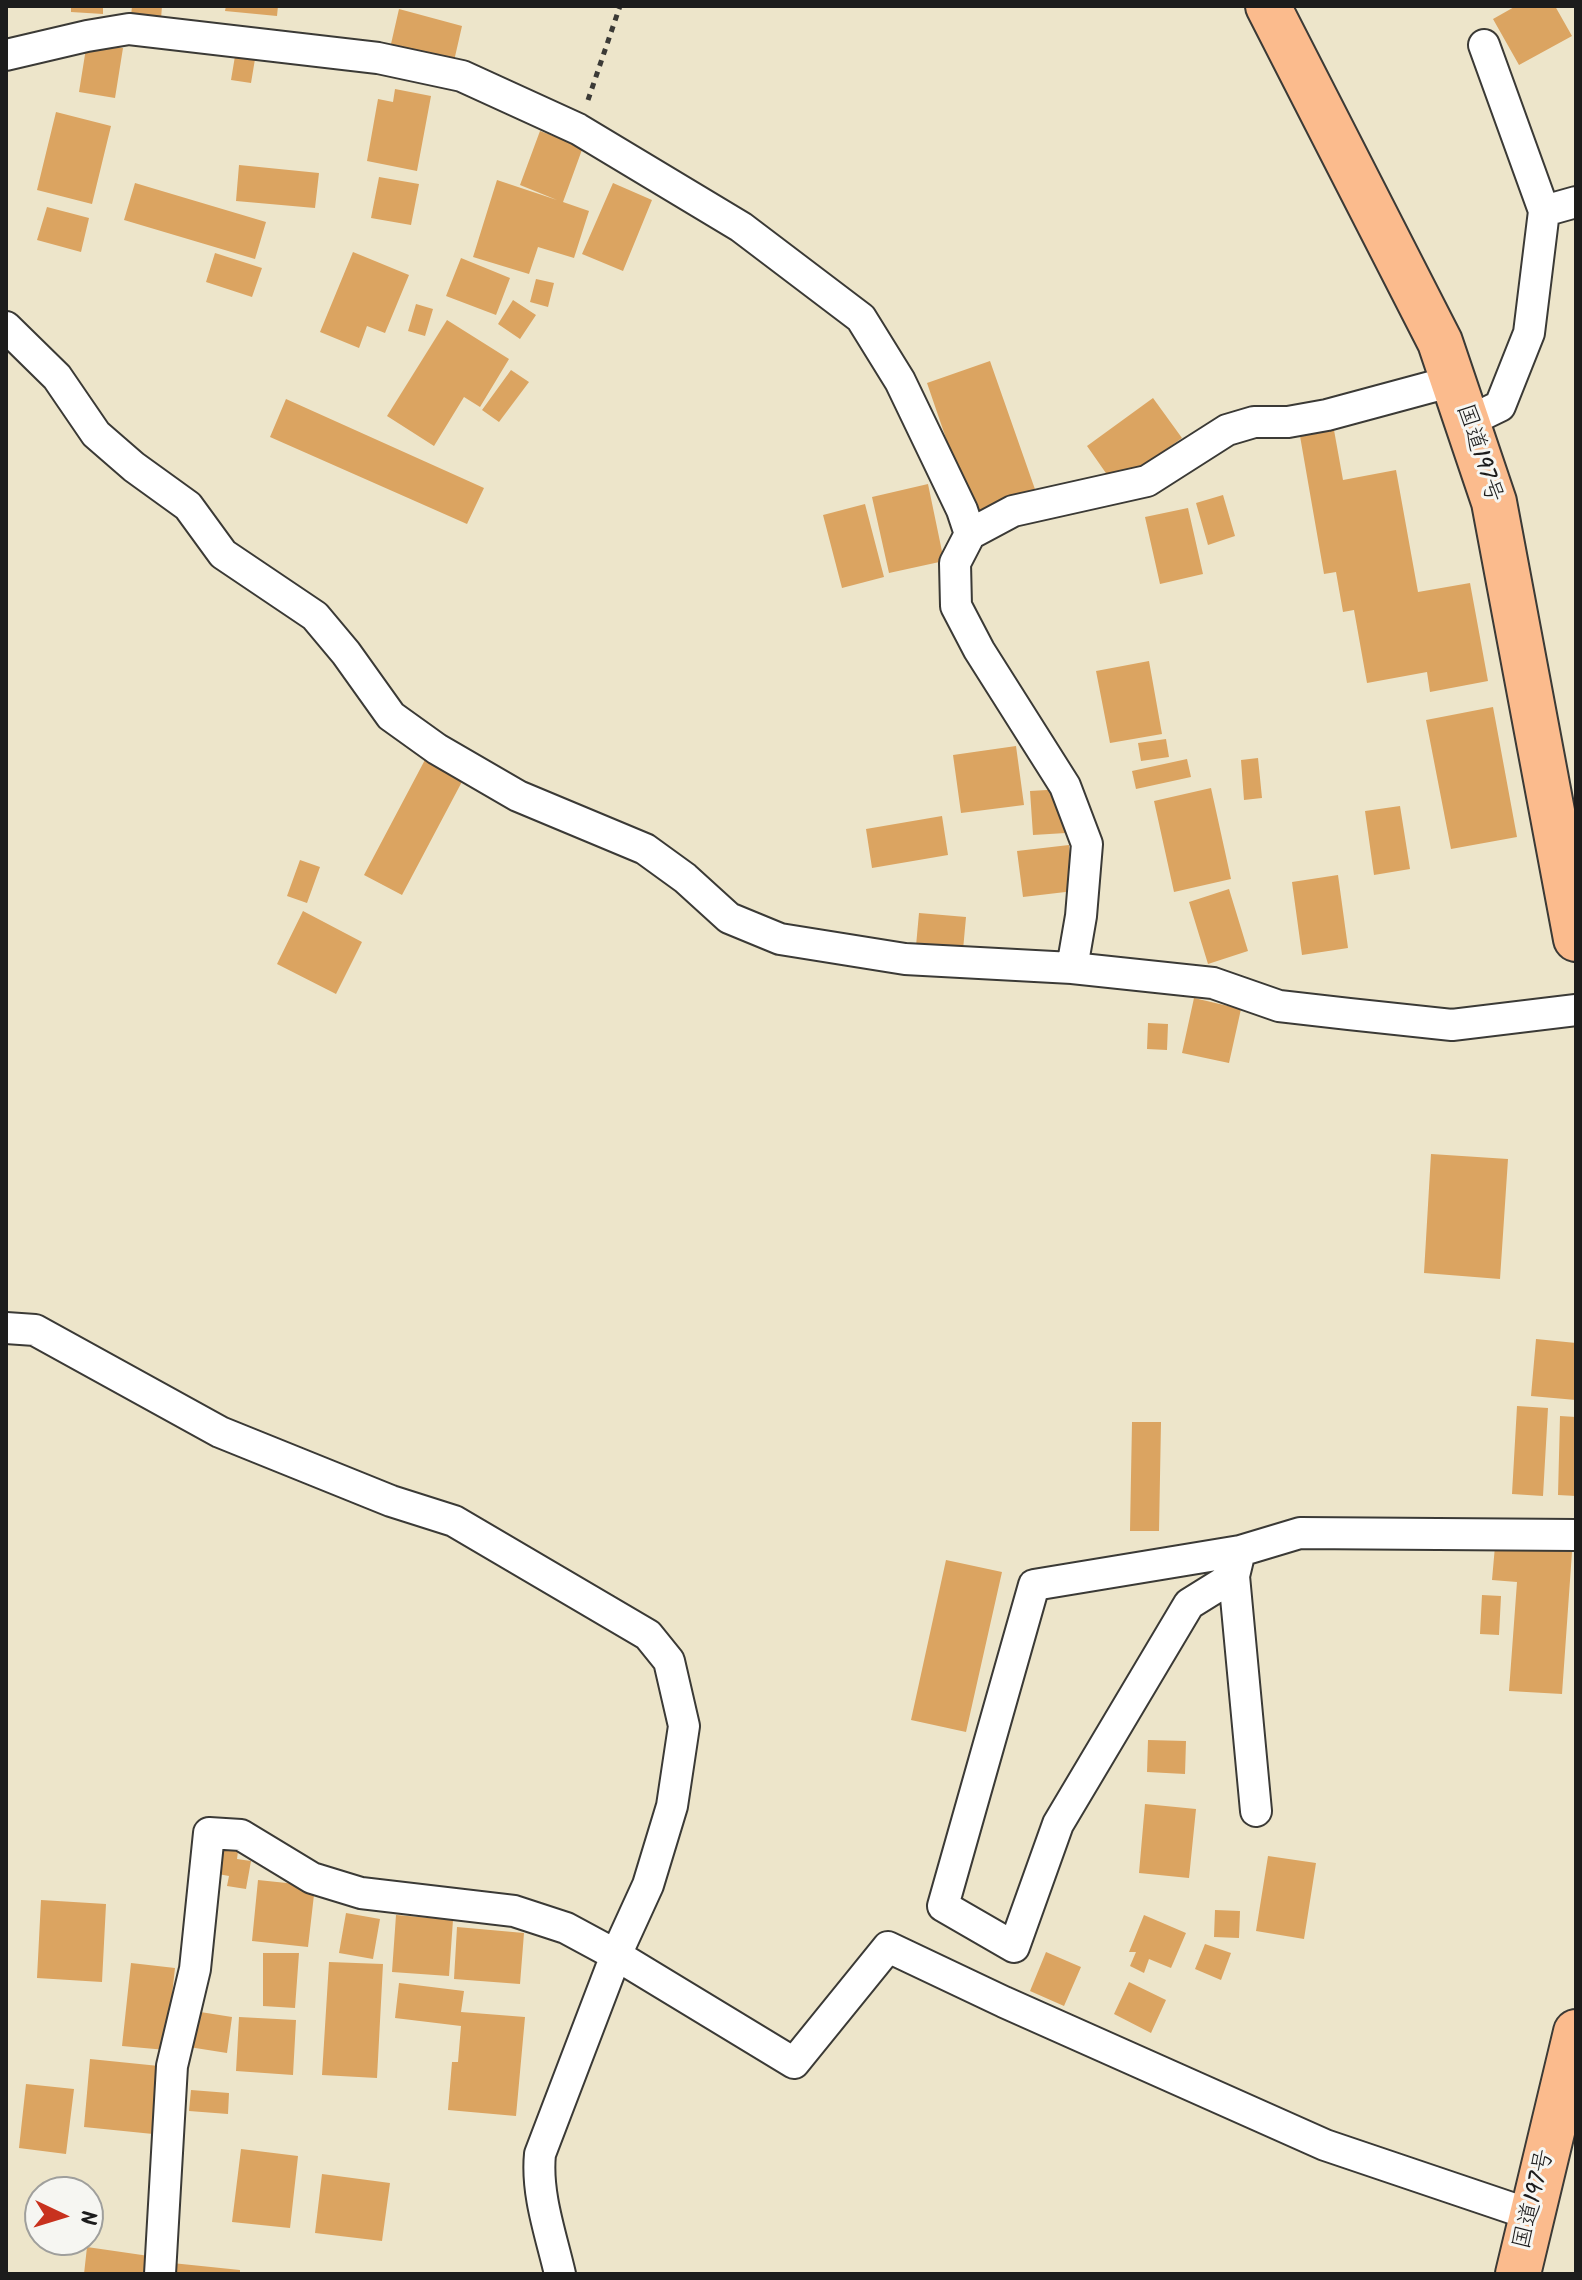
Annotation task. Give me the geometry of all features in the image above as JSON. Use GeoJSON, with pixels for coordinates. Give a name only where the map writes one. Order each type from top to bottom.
{"type":"FeatureCollection","features":[{"type":"Feature","properties":{"kind":"highway","name":"国道197号"},"geometry":{"type":"LineString","coordinates":[[1268,6],[1440,342],[1494,502],[1576,939]]}},
{"type":"Feature","properties":{"kind":"highway","name":"国道197号"},"geometry":{"type":"LineString","coordinates":[[1518,2274],[1576,2032]]}},
{"type":"Feature","properties":{"kind":"street"},"geometry":{"type":"LineString","coordinates":[[6,55],[129,29],[378,58],[462,76],[578,129],[741,227],[861,318],[900,381],[962,510],[970,534]]}},
{"type":"Feature","properties":{"kind":"street"},"geometry":{"type":"LineString","coordinates":[[1467,422],[1500,406],[1529,333],[1544,211],[1484,45]]}},
{"type":"Feature","properties":{"kind":"street"},"geometry":{"type":"LineString","coordinates":[[1544,211],[1576,202]]}},
{"type":"Feature","properties":{"kind":"street"},"geometry":{"type":"LineString","coordinates":[[6,327],[57,377],[96,434],[134,467],[188,506],[223,554],[315,616],[391,716],[437,749],[518,796],[645,849],[685,878],[729,918],[780,939],[905,959],[1072,968],[1213,983],[1279,1006],[1452,1025],[1576,1010]]}},
{"type":"Feature","properties":{"kind":"street"},"geometry":{"type":"LineString","coordinates":[[1072,968],[1081,916],[1087,844],[1065,786],[979,650],[956,606],[955,563],[970,534],[1013,511],[1147,481],[1227,430],[1254,422],[1288,422],[1327,415],[1453,381]]}},
{"type":"Feature","properties":{"kind":"street"},"geometry":{"type":"LineString","coordinates":[[6,1328],[35,1330],[220,1432],[391,1501],[454,1521],[648,1635],[669,1661],[684,1726],[672,1806],[648,1885],[616,1955],[540,2154],[538,2173],[560,2274]]}},
{"type":"Feature","properties":{"kind":"street"},"geometry":{"type":"LineString","coordinates":[[1237,1564],[1034,1585],[943,1906],[1014,1947],[1058,1824],[1189,1604],[1237,1564],[1300,1533],[1576,1535]]}},
{"type":"Feature","properties":{"kind":"street"},"geometry":{"type":"LineString","coordinates":[[1237,1564],[1256,1811]]}},
{"type":"Feature","properties":{"kind":"street"},"geometry":{"type":"LineString","coordinates":[[160,2274],[172,2066],[195,1969],[209,1833],[241,1835],[312,1878],[361,1893],[514,1911],[566,1928],[794,2063],[888,1947],[1325,2145],[1532,2215]]}},
{"type":"Feature","properties":{"kind":"path"},"geometry":{"type":"LineString","coordinates":[[578,129],[620,6]]}},
{"type":"Feature","properties":{"kind":"building"},"geometry":{"type":"Polygon","coordinates":[[[71,6],[103,6],[103,14],[71,12],[71,6]]]}},
{"type":"Feature","properties":{"kind":"building"},"geometry":{"type":"Polygon","coordinates":[[[132,6],[162,6],[161,19],[131,16],[132,6]]]}},
{"type":"Feature","properties":{"kind":"building"},"geometry":{"type":"Polygon","coordinates":[[[226,6],[278,6],[277,16],[225,11],[226,6]]]}},
{"type":"Feature","properties":{"kind":"building"},"geometry":{"type":"Polygon","coordinates":[[[1516,6],[1555,6],[1572,36],[1519,65],[1493,19],[1516,6]]]}},
{"type":"Feature","properties":{"kind":"building"},"geometry":{"type":"Polygon","coordinates":[[[399,9],[462,26],[454,61],[391,44],[399,9]]]}},
{"type":"Feature","properties":{"kind":"building"},"geometry":{"type":"Polygon","coordinates":[[[87,42],[123,48],[115,98],[79,92],[87,42]]]}},
{"type":"Feature","properties":{"kind":"building"},"geometry":{"type":"Polygon","coordinates":[[[235,56],[255,59],[251,83],[231,80],[235,56]]]}},
{"type":"Feature","properties":{"kind":"building"},"geometry":{"type":"Polygon","coordinates":[[[395,89],[431,96],[417,171],[367,161],[378,99],[393,102],[395,89]]]}},
{"type":"Feature","properties":{"kind":"building"},"geometry":{"type":"Polygon","coordinates":[[[56,112],[111,126],[92,204],[37,190],[56,112]]]}},
{"type":"Feature","properties":{"kind":"building"},"geometry":{"type":"Polygon","coordinates":[[[540,131],[583,147],[563,202],[589,211],[574,258],[538,247],[529,274],[473,257],[497,180],[557,200],[520,185],[540,131]]]}},
{"type":"Feature","properties":{"kind":"building"},"geometry":{"type":"Polygon","coordinates":[[[239,165],[319,173],[315,208],[236,201],[239,165]]]}},
{"type":"Feature","properties":{"kind":"building"},"geometry":{"type":"Polygon","coordinates":[[[379,177],[419,184],[411,225],[371,218],[379,177]]]}},
{"type":"Feature","properties":{"kind":"building"},"geometry":{"type":"Polygon","coordinates":[[[135,183],[266,222],[255,259],[124,220],[135,183]]]}},
{"type":"Feature","properties":{"kind":"building"},"geometry":{"type":"Polygon","coordinates":[[[613,183],[652,200],[623,271],[582,254],[613,183]]]}},
{"type":"Feature","properties":{"kind":"building"},"geometry":{"type":"Polygon","coordinates":[[[47,207],[89,218],[81,252],[37,240],[47,207]]]}},
{"type":"Feature","properties":{"kind":"building"},"geometry":{"type":"Polygon","coordinates":[[[353,252],[409,275],[385,333],[367,326],[359,348],[320,332],[353,252]]]}},
{"type":"Feature","properties":{"kind":"building"},"geometry":{"type":"Polygon","coordinates":[[[215,253],[262,268],[252,297],[206,282],[215,253]]]}},
{"type":"Feature","properties":{"kind":"building"},"geometry":{"type":"Polygon","coordinates":[[[461,258],[510,278],[496,315],[446,296],[461,258]]]}},
{"type":"Feature","properties":{"kind":"building"},"geometry":{"type":"Polygon","coordinates":[[[536,279],[554,283],[548,307],[530,302],[536,279]]]}},
{"type":"Feature","properties":{"kind":"building"},"geometry":{"type":"Polygon","coordinates":[[[513,300],[536,315],[520,339],[498,324],[513,300]]]}},
{"type":"Feature","properties":{"kind":"building"},"geometry":{"type":"Polygon","coordinates":[[[416,304],[433,309],[425,336],[408,331],[416,304]]]}},
{"type":"Feature","properties":{"kind":"building"},"geometry":{"type":"Polygon","coordinates":[[[447,320],[509,359],[480,407],[464,397],[434,446],[387,416],[447,320]]]}},
{"type":"Feature","properties":{"kind":"building"},"geometry":{"type":"Polygon","coordinates":[[[990,361],[1037,495],[973,517],[927,383],[990,361]]]}},
{"type":"Feature","properties":{"kind":"building"},"geometry":{"type":"Polygon","coordinates":[[[511,370],[529,382],[499,422],[482,410],[511,370]]]}},
{"type":"Feature","properties":{"kind":"building"},"geometry":{"type":"Polygon","coordinates":[[[1153,398],[1182,438],[1115,486],[1087,446],[1153,398]]]}},
{"type":"Feature","properties":{"kind":"building"},"geometry":{"type":"Polygon","coordinates":[[[286,399],[484,488],[467,524],[270,437],[286,399]]]}},
{"type":"Feature","properties":{"kind":"building"},"geometry":{"type":"Polygon","coordinates":[[[1334,430],[1343,480],[1396,470],[1418,592],[1470,583],[1488,681],[1430,692],[1427,672],[1367,683],[1354,610],[1343,612],[1336,572],[1324,574],[1300,436],[1334,430]]]}},
{"type":"Feature","properties":{"kind":"building"},"geometry":{"type":"Polygon","coordinates":[[[928,484],[944,561],[889,573],[872,497],[928,484]]]}},
{"type":"Feature","properties":{"kind":"building"},"geometry":{"type":"Polygon","coordinates":[[[1223,495],[1235,536],[1208,545],[1196,503],[1223,495]]]}},
{"type":"Feature","properties":{"kind":"building"},"geometry":{"type":"Polygon","coordinates":[[[865,504],[884,577],[842,588],[823,515],[865,504]]]}},
{"type":"Feature","properties":{"kind":"building"},"geometry":{"type":"Polygon","coordinates":[[[1188,508],[1203,574],[1160,584],[1145,517],[1188,508]]]}},
{"type":"Feature","properties":{"kind":"building"},"geometry":{"type":"Polygon","coordinates":[[[1149,661],[1162,734],[1110,743],[1096,671],[1149,661]]]}},
{"type":"Feature","properties":{"kind":"building"},"geometry":{"type":"Polygon","coordinates":[[[1493,707],[1517,837],[1451,849],[1426,720],[1493,707]]]}},
{"type":"Feature","properties":{"kind":"building"},"geometry":{"type":"Polygon","coordinates":[[[1166,739],[1169,757],[1141,761],[1138,743],[1166,739]]]}},
{"type":"Feature","properties":{"kind":"building"},"geometry":{"type":"Polygon","coordinates":[[[1016,746],[1024,805],[961,813],[953,755],[1016,746]]]}},
{"type":"Feature","properties":{"kind":"building"},"geometry":{"type":"Polygon","coordinates":[[[427,756],[465,776],[402,895],[364,875],[427,756]]]}},
{"type":"Feature","properties":{"kind":"building"},"geometry":{"type":"Polygon","coordinates":[[[1258,758],[1262,798],[1244,800],[1241,760],[1258,758]]]}},
{"type":"Feature","properties":{"kind":"building"},"geometry":{"type":"Polygon","coordinates":[[[1187,759],[1191,777],[1136,789],[1132,771],[1187,759]]]}},
{"type":"Feature","properties":{"kind":"building"},"geometry":{"type":"Polygon","coordinates":[[[1211,788],[1231,879],[1174,892],[1154,801],[1211,788]]]}},
{"type":"Feature","properties":{"kind":"building"},"geometry":{"type":"Polygon","coordinates":[[[1064,789],[1066,833],[1033,835],[1030,791],[1064,789]]]}},
{"type":"Feature","properties":{"kind":"building"},"geometry":{"type":"Polygon","coordinates":[[[1400,806],[1410,869],[1374,875],[1365,811],[1400,806]]]}},
{"type":"Feature","properties":{"kind":"building"},"geometry":{"type":"Polygon","coordinates":[[[942,816],[948,855],[872,868],[866,829],[942,816]]]}},
{"type":"Feature","properties":{"kind":"building"},"geometry":{"type":"Polygon","coordinates":[[[1069,845],[1074,891],[1023,897],[1017,851],[1069,845]]]}},
{"type":"Feature","properties":{"kind":"building"},"geometry":{"type":"Polygon","coordinates":[[[300,860],[320,867],[307,903],[287,896],[300,860]]]}},
{"type":"Feature","properties":{"kind":"building"},"geometry":{"type":"Polygon","coordinates":[[[1338,875],[1348,948],[1302,955],[1292,882],[1338,875]]]}},
{"type":"Feature","properties":{"kind":"building"},"geometry":{"type":"Polygon","coordinates":[[[1229,889],[1248,951],[1208,964],[1189,902],[1229,889]]]}},
{"type":"Feature","properties":{"kind":"building"},"geometry":{"type":"Polygon","coordinates":[[[303,911],[362,942],[336,994],[277,964],[303,911]]]}},
{"type":"Feature","properties":{"kind":"building"},"geometry":{"type":"Polygon","coordinates":[[[919,913],[966,917],[963,950],[916,946],[919,913]]]}},
{"type":"Feature","properties":{"kind":"building"},"geometry":{"type":"Polygon","coordinates":[[[1194,998],[1241,1009],[1229,1063],[1182,1053],[1194,998]]]}},
{"type":"Feature","properties":{"kind":"building"},"geometry":{"type":"Polygon","coordinates":[[[1148,1023],[1168,1024],[1167,1050],[1147,1049],[1148,1023]]]}},
{"type":"Feature","properties":{"kind":"building"},"geometry":{"type":"Polygon","coordinates":[[[1431,1154],[1508,1159],[1500,1279],[1424,1273],[1431,1154]]]}},
{"type":"Feature","properties":{"kind":"building"},"geometry":{"type":"Polygon","coordinates":[[[1536,1339],[1576,1343],[1576,1400],[1531,1396],[1536,1339]]]}},
{"type":"Feature","properties":{"kind":"building"},"geometry":{"type":"Polygon","coordinates":[[[1517,1406],[1548,1408],[1543,1496],[1512,1494],[1517,1406]]]}},
{"type":"Feature","properties":{"kind":"building"},"geometry":{"type":"Polygon","coordinates":[[[1560,1416],[1576,1417],[1576,1496],[1558,1495],[1560,1416]]]}},
{"type":"Feature","properties":{"kind":"building"},"geometry":{"type":"Polygon","coordinates":[[[1132,1422],[1161,1422],[1159,1531],[1130,1531],[1132,1422]]]}},
{"type":"Feature","properties":{"kind":"building"},"geometry":{"type":"Polygon","coordinates":[[[1495,1546],[1572,1552],[1562,1694],[1509,1691],[1517,1582],[1492,1580],[1495,1546]]]}},
{"type":"Feature","properties":{"kind":"building"},"geometry":{"type":"Polygon","coordinates":[[[946,1560],[1002,1572],[966,1732],[911,1720],[946,1560]]]}},
{"type":"Feature","properties":{"kind":"building"},"geometry":{"type":"Polygon","coordinates":[[[1482,1595],[1501,1596],[1499,1635],[1480,1634],[1482,1595]]]}},
{"type":"Feature","properties":{"kind":"building"},"geometry":{"type":"Polygon","coordinates":[[[1148,1740],[1186,1741],[1185,1774],[1147,1772],[1148,1740]]]}},
{"type":"Feature","properties":{"kind":"building"},"geometry":{"type":"Polygon","coordinates":[[[1145,1804],[1196,1809],[1189,1878],[1139,1873],[1145,1804]]]}},
{"type":"Feature","properties":{"kind":"building"},"geometry":{"type":"Polygon","coordinates":[[[222,1849],[238,1851],[237,1859],[251,1861],[246,1889],[227,1886],[229,1876],[218,1874],[222,1849]]]}},
{"type":"Feature","properties":{"kind":"building"},"geometry":{"type":"Polygon","coordinates":[[[1268,1856],[1316,1863],[1304,1939],[1256,1931],[1268,1856]]]}},
{"type":"Feature","properties":{"kind":"building"},"geometry":{"type":"Polygon","coordinates":[[[258,1880],[315,1886],[308,1947],[252,1941],[258,1880]]]}},
{"type":"Feature","properties":{"kind":"building"},"geometry":{"type":"Polygon","coordinates":[[[41,1900],[106,1904],[102,1982],[37,1978],[41,1900]]]}},
{"type":"Feature","properties":{"kind":"building"},"geometry":{"type":"Polygon","coordinates":[[[1215,1910],[1240,1911],[1239,1938],[1214,1937],[1215,1910]]]}},
{"type":"Feature","properties":{"kind":"building"},"geometry":{"type":"Polygon","coordinates":[[[346,1913],[380,1919],[373,1959],[339,1953],[346,1913]]]}},
{"type":"Feature","properties":{"kind":"building"},"geometry":{"type":"Polygon","coordinates":[[[396,1915],[453,1920],[449,1976],[392,1972],[396,1915]]]}},
{"type":"Feature","properties":{"kind":"building"},"geometry":{"type":"Polygon","coordinates":[[[1144,1915],[1186,1933],[1171,1968],[1149,1959],[1144,1973],[1130,1966],[1136,1952],[1129,1952],[1144,1915]]]}},
{"type":"Feature","properties":{"kind":"building"},"geometry":{"type":"Polygon","coordinates":[[[457,1927],[524,1933],[520,1984],[454,1979],[457,1927]]]}},
{"type":"Feature","properties":{"kind":"building"},"geometry":{"type":"Polygon","coordinates":[[[1205,1944],[1231,1953],[1221,1980],[1195,1969],[1205,1944]]]}},
{"type":"Feature","properties":{"kind":"building"},"geometry":{"type":"Polygon","coordinates":[[[1046,1952],[1081,1967],[1064,2006],[1030,1991],[1046,1952]]]}},
{"type":"Feature","properties":{"kind":"building"},"geometry":{"type":"Polygon","coordinates":[[[263,1953],[299,1953],[295,2008],[263,2006],[263,1953]]]}},
{"type":"Feature","properties":{"kind":"building"},"geometry":{"type":"Polygon","coordinates":[[[329,1962],[383,1964],[377,2078],[322,2075],[329,1962]]]}},
{"type":"Feature","properties":{"kind":"building"},"geometry":{"type":"Polygon","coordinates":[[[131,1963],[175,1968],[166,2050],[122,2046],[131,1963]]]}},
{"type":"Feature","properties":{"kind":"building"},"geometry":{"type":"Polygon","coordinates":[[[1129,1982],[1166,2000],[1151,2033],[1114,2014],[1129,1982]]]}},
{"type":"Feature","properties":{"kind":"building"},"geometry":{"type":"Polygon","coordinates":[[[399,1983],[464,1991],[461,2012],[525,2017],[516,2116],[448,2110],[452,2062],[458,2062],[461,2026],[395,2018],[399,1983]]]}},
{"type":"Feature","properties":{"kind":"building"},"geometry":{"type":"Polygon","coordinates":[[[194,2011],[232,2017],[227,2053],[189,2047],[194,2011]]]}},
{"type":"Feature","properties":{"kind":"building"},"geometry":{"type":"Polygon","coordinates":[[[239,2017],[296,2020],[293,2075],[236,2071],[239,2017]]]}},
{"type":"Feature","properties":{"kind":"building"},"geometry":{"type":"Polygon","coordinates":[[[90,2059],[159,2066],[153,2134],[84,2127],[90,2059]]]}},
{"type":"Feature","properties":{"kind":"building"},"geometry":{"type":"Polygon","coordinates":[[[26,2084],[74,2089],[66,2154],[19,2148],[26,2084]]]}},
{"type":"Feature","properties":{"kind":"building"},"geometry":{"type":"Polygon","coordinates":[[[191,2090],[229,2093],[228,2114],[189,2111],[191,2090]]]}},
{"type":"Feature","properties":{"kind":"building"},"geometry":{"type":"Polygon","coordinates":[[[241,2149],[298,2156],[290,2228],[232,2222],[241,2149]]]}},
{"type":"Feature","properties":{"kind":"building"},"geometry":{"type":"Polygon","coordinates":[[[322,2174],[390,2183],[382,2241],[315,2233],[322,2174]]]}},
{"type":"Feature","properties":{"kind":"building"},"geometry":{"type":"Polygon","coordinates":[[[104,2249],[149,2256],[147,2274],[84,2274],[86,2256],[104,2256],[104,2249]]]}},
{"type":"Feature","properties":{"kind":"building"},"geometry":{"type":"Polygon","coordinates":[[[172,2263],[240,2270],[240,2274],[171,2274],[172,2263]]]}}]}
